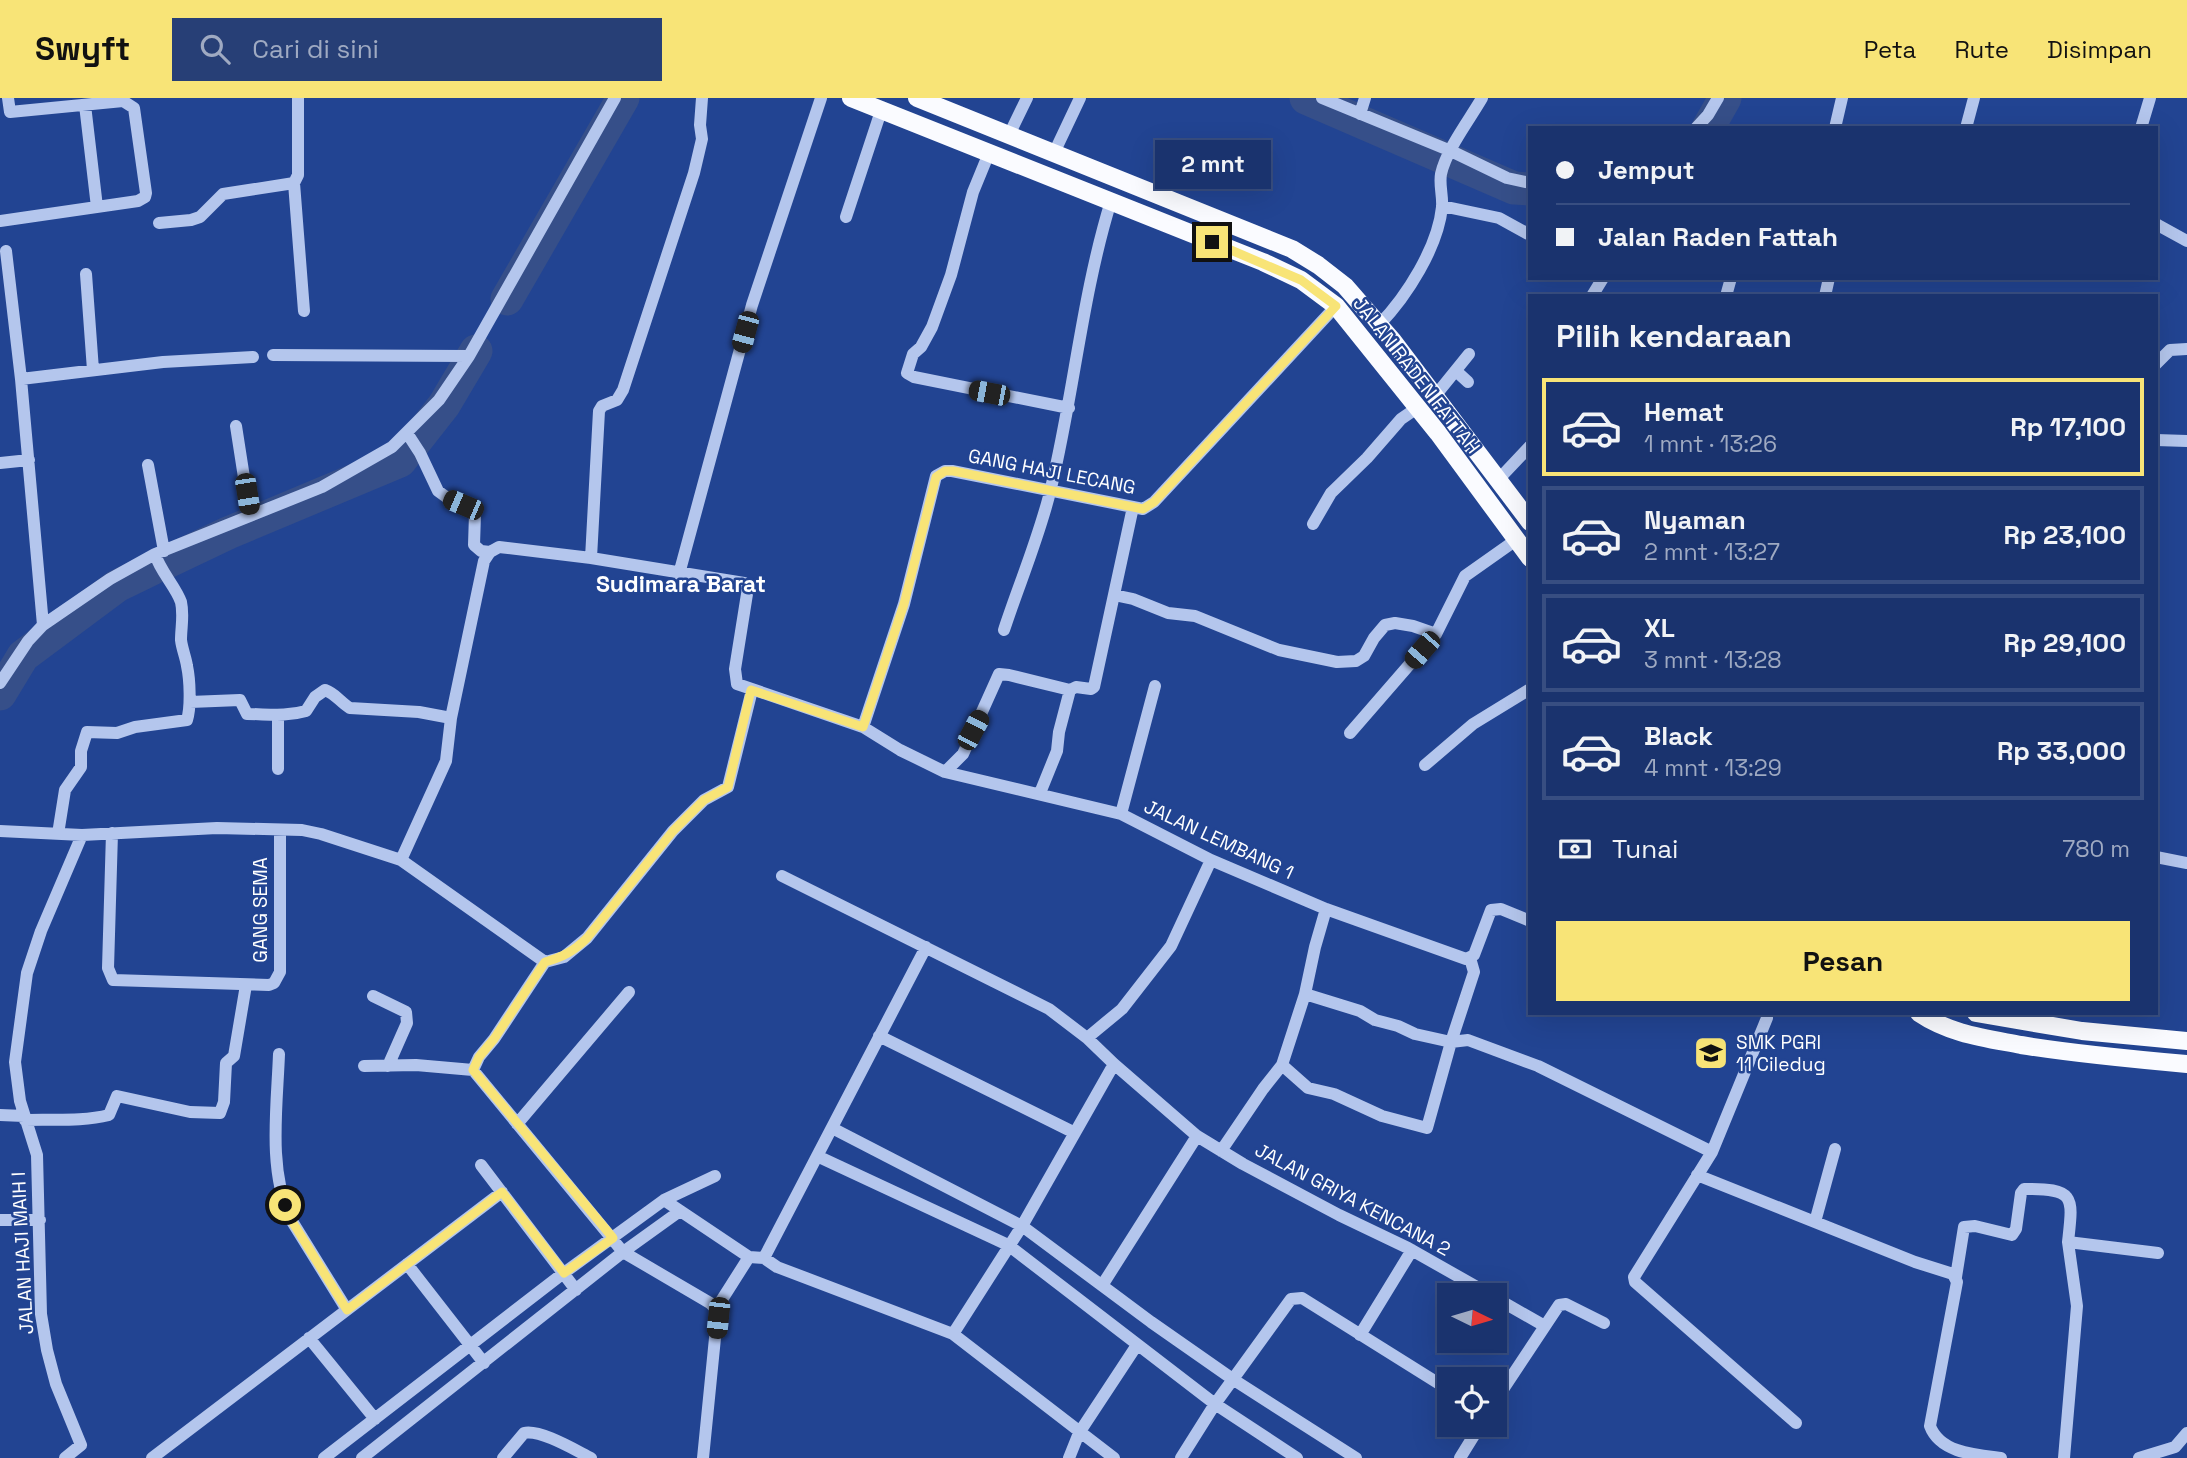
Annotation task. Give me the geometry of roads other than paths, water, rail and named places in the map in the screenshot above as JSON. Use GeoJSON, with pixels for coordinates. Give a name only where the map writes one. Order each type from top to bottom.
{"type":"FeatureCollection","features":[{"type":"Feature","properties":{"kind":"main road","name":"JALAN RADEN FATTAH"},"geometry":{"type":"LineString","coordinates":[[851,98],[1301,280],[1336,306],[1528,555]]}},
{"type":"Feature","properties":{"kind":"main road","name":"JALAN RADEN FATTAH"},"geometry":{"type":"LineString","coordinates":[[916,98],[1292,248],[1318,265],[1345,286],[1379,325],[1528,519]]}},
{"type":"Feature","properties":{"kind":"main road"},"geometry":{"type":"LineString","coordinates":[[1922,1015],[1937,1025],[1967,1035],[2079,1055],[2187,1064]]}},
{"type":"Feature","properties":{"kind":"main road"},"geometry":{"type":"LineString","coordinates":[[1988,1015],[2081,1031],[2187,1041]]}},
{"type":"Feature","properties":{"kind":"main road"},"geometry":{"type":"LineString","coordinates":[[2079,1055],[2081,1031]]}},
{"type":"Feature","properties":{"kind":"street"},"geometry":{"type":"LineString","coordinates":[[0,221],[138,201],[145,197],[146,192],[134,108],[123,101],[5,114],[8,98]]}},
{"type":"Feature","properties":{"kind":"street"},"geometry":{"type":"LineString","coordinates":[[298,98],[298,175],[295,183],[304,311]]}},
{"type":"Feature","properties":{"kind":"street"},"geometry":{"type":"LineString","coordinates":[[0,683],[28,641],[43,625],[110,579],[159,553],[322,487],[408,435],[439,400],[469,356],[615,98]]}},
{"type":"Feature","properties":{"kind":"street"},"geometry":{"type":"LineString","coordinates":[[591,558],[599,411],[602,406],[617,400],[623,390],[694,173],[702,139],[702,98]]}},
{"type":"Feature","properties":{"kind":"street"},"geometry":{"type":"LineString","coordinates":[[679,573],[752,305],[821,98]]}},
{"type":"Feature","properties":{"kind":"street"},"geometry":{"type":"LineString","coordinates":[[1009,135],[1027,98]]}},
{"type":"Feature","properties":{"kind":"street"},"geometry":{"type":"LineString","coordinates":[[1054,153],[1080,98]]}},
{"type":"Feature","properties":{"kind":"street"},"geometry":{"type":"LineString","coordinates":[[1322,98],[1449,155],[1507,178],[1528,183]]}},
{"type":"Feature","properties":{"kind":"street"},"geometry":{"type":"LineString","coordinates":[[1360,114],[1365,98]]}},
{"type":"Feature","properties":{"kind":"street"},"geometry":{"type":"LineString","coordinates":[[1379,325],[1404,295],[1438,232],[1442,206],[1441,175],[1449,155],[1482,98]]}},
{"type":"Feature","properties":{"kind":"street"},"geometry":{"type":"LineString","coordinates":[[1698,126],[1718,98]]}},
{"type":"Feature","properties":{"kind":"street"},"geometry":{"type":"LineString","coordinates":[[1835,126],[1842,98]]}},
{"type":"Feature","properties":{"kind":"street"},"geometry":{"type":"LineString","coordinates":[[1967,126],[1974,98]]}},
{"type":"Feature","properties":{"kind":"street"},"geometry":{"type":"LineString","coordinates":[[2142,126],[2150,98]]}},
{"type":"Feature","properties":{"kind":"street"},"geometry":{"type":"LineString","coordinates":[[85,105],[97,207]]}},
{"type":"Feature","properties":{"kind":"street"},"geometry":{"type":"LineString","coordinates":[[846,217],[881,111]]}},
{"type":"Feature","properties":{"kind":"street"},"geometry":{"type":"LineString","coordinates":[[989,153],[973,192],[951,275],[932,327],[921,347],[913,354],[907,373],[972,390],[1069,408]]}},
{"type":"Feature","properties":{"kind":"street"},"geometry":{"type":"LineString","coordinates":[[159,223],[200,217],[223,194],[295,183]]}},
{"type":"Feature","properties":{"kind":"street"},"geometry":{"type":"LineString","coordinates":[[1004,630],[1051,491],[1069,408],[1081,324],[1102,229],[1111,201]]}},
{"type":"Feature","properties":{"kind":"street"},"geometry":{"type":"LineString","coordinates":[[1442,206],[1499,218],[1528,234]]}},
{"type":"Feature","properties":{"kind":"street"},"geometry":{"type":"LineString","coordinates":[[2158,225],[2187,241]]}},
{"type":"Feature","properties":{"kind":"street"},"geometry":{"type":"LineString","coordinates":[[6,251],[21,379],[43,625]]}},
{"type":"Feature","properties":{"kind":"street"},"geometry":{"type":"LineString","coordinates":[[86,274],[93,370]]}},
{"type":"Feature","properties":{"kind":"street","name":"GANG HAJI LECANG"},"geometry":{"type":"LineString","coordinates":[[863,727],[904,604],[936,477],[945,471],[953,471],[1143,509],[1154,502],[1336,306]]}},
{"type":"Feature","properties":{"kind":"street"},"geometry":{"type":"LineString","coordinates":[[2158,362],[2170,350],[2187,349]]}},
{"type":"Feature","properties":{"kind":"street"},"geometry":{"type":"LineString","coordinates":[[273,355],[469,356]]}},
{"type":"Feature","properties":{"kind":"street"},"geometry":{"type":"LineString","coordinates":[[1435,396],[1469,355]]}},
{"type":"Feature","properties":{"kind":"street"},"geometry":{"type":"LineString","coordinates":[[21,379],[163,362],[253,356]]}},
{"type":"Feature","properties":{"kind":"street"},"geometry":{"type":"LineString","coordinates":[[1456,370],[1468,382]]}},
{"type":"Feature","properties":{"kind":"street"},"geometry":{"type":"LineString","coordinates":[[1312,524],[1331,493],[1367,458],[1401,419],[1417,408]]}},
{"type":"Feature","properties":{"kind":"street"},"geometry":{"type":"LineString","coordinates":[[236,426],[250,516]]}},
{"type":"Feature","properties":{"kind":"street"},"geometry":{"type":"LineString","coordinates":[[408,435],[438,491],[472,509],[475,514],[474,545],[481,551],[490,552]]}},
{"type":"Feature","properties":{"kind":"street"},"geometry":{"type":"LineString","coordinates":[[2158,440],[2187,442]]}},
{"type":"Feature","properties":{"kind":"street"},"geometry":{"type":"LineString","coordinates":[[1498,480],[1528,448]]}},
{"type":"Feature","properties":{"kind":"street"},"geometry":{"type":"LineString","coordinates":[[0,463],[29,460]]}},
{"type":"Feature","properties":{"kind":"street"},"geometry":{"type":"LineString","coordinates":[[58,834],[65,790],[81,767],[87,732],[117,733],[135,727],[187,720],[190,702],[188,670],[181,640],[183,616],[180,599],[165,576],[159,553],[148,465]]}},
{"type":"Feature","properties":{"kind":"street"},"geometry":{"type":"LineString","coordinates":[[945,772],[963,754],[999,674],[1070,690],[1076,687],[1094,687],[1133,507]]}},
{"type":"Feature","properties":{"kind":"street"},"geometry":{"type":"LineString","coordinates":[[1350,733],[1436,634],[1465,576],[1516,540]]}},
{"type":"Feature","properties":{"kind":"street"},"geometry":{"type":"LineString","coordinates":[[401,860],[446,761],[451,718],[484,561],[490,552],[499,547],[591,558],[744,583],[747,594],[735,679],[740,686],[751,690],[728,787],[704,800],[673,831],[575,950],[564,957],[545,962],[479,1057],[473,1070]]}},
{"type":"Feature","properties":{"kind":"street"},"geometry":{"type":"LineString","coordinates":[[1114,595],[1168,613],[1195,616],[1279,650],[1337,662],[1356,661],[1364,656],[1385,625],[1395,623],[1413,626],[1436,634]]}},
{"type":"Feature","properties":{"kind":"street"},"geometry":{"type":"LineString","coordinates":[[1121,814],[1155,686]]}},
{"type":"Feature","properties":{"kind":"street"},"geometry":{"type":"LineString","coordinates":[[190,702],[240,700],[247,714],[270,714],[278,717],[306,711],[315,697],[325,690],[336,694],[341,703],[350,708],[419,712],[451,718]]}},
{"type":"Feature","properties":{"kind":"street","name":"JALAN LEMBANG 1"},"geometry":{"type":"LineString","coordinates":[[751,690],[863,727],[900,750],[945,772],[1121,814],[1211,860],[1326,909],[1451,954],[1471,958]]}},
{"type":"Feature","properties":{"kind":"street"},"geometry":{"type":"LineString","coordinates":[[1040,793],[1054,760],[1070,690]]}},
{"type":"Feature","properties":{"kind":"street"},"geometry":{"type":"LineString","coordinates":[[1425,765],[1473,724],[1528,690]]}},
{"type":"Feature","properties":{"kind":"street"},"geometry":{"type":"LineString","coordinates":[[278,717],[278,769]]}},
{"type":"Feature","properties":{"kind":"street"},"geometry":{"type":"LineString","coordinates":[[0,831],[82,835],[217,828],[321,834],[401,860],[545,962]]}},
{"type":"Feature","properties":{"kind":"street","name":"GANG SEMA"},"geometry":{"type":"LineString","coordinates":[[246,985],[269,985],[274,983],[280,972],[280,830]]}},
{"type":"Feature","properties":{"kind":"street"},"geometry":{"type":"LineString","coordinates":[[0,1115],[72,1120],[109,1115],[117,1096],[190,1112],[220,1113],[224,1102],[226,1063],[234,1056],[246,985],[113,980],[108,968],[112,833]]}},
{"type":"Feature","properties":{"kind":"street","name":"JALAN HAJI MAIH I"},"geometry":{"type":"LineString","coordinates":[[65,1458],[82,1446],[57,1384],[47,1350],[41,1314],[37,1155],[24,1118],[15,1062],[27,973],[41,931],[82,835]]}},
{"type":"Feature","properties":{"kind":"street"},"geometry":{"type":"LineString","coordinates":[[2158,857],[2187,863]]}},
{"type":"Feature","properties":{"kind":"street"},"geometry":{"type":"LineString","coordinates":[[1087,1038],[1122,1009],[1171,946],[1211,860]]}},
{"type":"Feature","properties":{"kind":"street","name":"JALAN GRIYA KENCANA 2"},"geometry":{"type":"LineString","coordinates":[[782,876],[1049,1009],[1087,1038],[1114,1065],[1197,1136],[1339,1215],[1412,1250],[1470,1283]]}},
{"type":"Feature","properties":{"kind":"street"},"geometry":{"type":"LineString","coordinates":[[1222,1151],[1282,1065],[1305,994],[1326,909]]}},
{"type":"Feature","properties":{"kind":"street"},"geometry":{"type":"LineString","coordinates":[[1282,1065],[1308,1088],[1334,1094],[1382,1116],[1427,1128],[1474,972],[1471,958],[1491,910],[1502,909],[1528,920]]}},
{"type":"Feature","properties":{"kind":"street"},"geometry":{"type":"LineString","coordinates":[[764,1258],[926,947]]}},
{"type":"Feature","properties":{"kind":"street"},"geometry":{"type":"LineString","coordinates":[[517,1124],[629,992]]}},
{"type":"Feature","properties":{"kind":"street"},"geometry":{"type":"LineString","coordinates":[[1305,994],[1360,1011],[1375,1020],[1415,1034],[1451,1042],[1468,1040],[1538,1066],[1712,1152]]}},
{"type":"Feature","properties":{"kind":"street"},"geometry":{"type":"LineString","coordinates":[[373,996],[406,1012],[407,1023],[388,1066]]}},
{"type":"Feature","properties":{"kind":"street"},"geometry":{"type":"LineString","coordinates":[[1768,1016],[1712,1152],[1634,1277],[1635,1282],[1796,1423]]}},
{"type":"Feature","properties":{"kind":"street"},"geometry":{"type":"LineString","coordinates":[[879,1036],[1073,1132]]}},
{"type":"Feature","properties":{"kind":"street"},"geometry":{"type":"LineString","coordinates":[[279,1054],[276,1145],[285,1205],[290,1218],[347,1310]]}},
{"type":"Feature","properties":{"kind":"street"},"geometry":{"type":"LineString","coordinates":[[364,1066],[416,1065],[473,1070],[623,1252],[716,1309],[718,1318],[703,1458]]}},
{"type":"Feature","properties":{"kind":"street"},"geometry":{"type":"LineString","coordinates":[[953,1334],[1021,1226],[1114,1065]]}},
{"type":"Feature","properties":{"kind":"street"},"geometry":{"type":"LineString","coordinates":[[832,1128],[1021,1226],[1234,1380],[1356,1458]]}},
{"type":"Feature","properties":{"kind":"street"},"geometry":{"type":"LineString","coordinates":[[1103,1284],[1197,1136]]}},
{"type":"Feature","properties":{"kind":"street"},"geometry":{"type":"LineString","coordinates":[[1815,1222],[1835,1149]]}},
{"type":"Feature","properties":{"kind":"street"},"geometry":{"type":"LineString","coordinates":[[817,1156],[1008,1245],[1215,1404],[1297,1458]]}},
{"type":"Feature","properties":{"kind":"street"},"geometry":{"type":"LineString","coordinates":[[481,1165],[576,1290]]}},
{"type":"Feature","properties":{"kind":"street"},"geometry":{"type":"LineString","coordinates":[[1697,1175],[1955,1276]]}},
{"type":"Feature","properties":{"kind":"street"},"geometry":{"type":"LineString","coordinates":[[324,1458],[564,1273],[664,1200],[715,1176]]}},
{"type":"Feature","properties":{"kind":"street"},"geometry":{"type":"LineString","coordinates":[[2001,1458],[1951,1453],[1934,1436],[1930,1426],[1964,1227],[1975,1226],[2012,1235],[2016,1230],[2021,1193],[2024,1189],[2060,1192],[2069,1198],[2072,1206],[2068,1242],[2077,1306],[2064,1458]]}},
{"type":"Feature","properties":{"kind":"street"},"geometry":{"type":"LineString","coordinates":[[152,1458],[502,1192]]}},
{"type":"Feature","properties":{"kind":"street"},"geometry":{"type":"LineString","coordinates":[[664,1200],[749,1257],[764,1258],[778,1267],[953,1334],[1114,1458]]}},
{"type":"Feature","properties":{"kind":"street"},"geometry":{"type":"LineString","coordinates":[[362,1458],[623,1252],[680,1211]]}},
{"type":"Feature","properties":{"kind":"street"},"geometry":{"type":"LineString","coordinates":[[0,1220],[40,1220]]}},
{"type":"Feature","properties":{"kind":"street"},"geometry":{"type":"LineString","coordinates":[[2068,1242],[2158,1253]]}},
{"type":"Feature","properties":{"kind":"street"},"geometry":{"type":"LineString","coordinates":[[1360,1335],[1412,1250]]}},
{"type":"Feature","properties":{"kind":"street"},"geometry":{"type":"LineString","coordinates":[[716,1309],[749,1257]]}},
{"type":"Feature","properties":{"kind":"street"},"geometry":{"type":"LineString","coordinates":[[407,1264],[484,1363]]}},
{"type":"Feature","properties":{"kind":"street"},"geometry":{"type":"LineString","coordinates":[[1181,1458],[1215,1404],[1291,1299],[1296,1297],[1302,1298],[1437,1383]]}},
{"type":"Feature","properties":{"kind":"street"},"geometry":{"type":"LineString","coordinates":[[1507,1383],[1544,1325],[1562,1303],[1604,1323]]}},
{"type":"Feature","properties":{"kind":"street","name":"JALAN GRIYA KENCANA 2"},"geometry":{"type":"LineString","coordinates":[[1507,1304],[1544,1325]]}},
{"type":"Feature","properties":{"kind":"street"},"geometry":{"type":"LineString","coordinates":[[309,1338],[374,1419]]}},
{"type":"Feature","properties":{"kind":"street"},"geometry":{"type":"LineString","coordinates":[[1069,1458],[1079,1433],[1137,1345]]}},
{"type":"Feature","properties":{"kind":"street"},"geometry":{"type":"LineString","coordinates":[[503,1458],[524,1433],[529,1432],[590,1458]]}},
{"type":"Feature","properties":{"kind":"street"},"geometry":{"type":"LineString","coordinates":[[2139,1458],[2176,1452],[2187,1433]]}},
{"type":"Feature","properties":{"kind":"street"},"geometry":{"type":"LineString","coordinates":[[1460,1458],[1473,1437]]}},
{"type":"Feature","properties":{"kind":"waterway"},"geometry":{"type":"LineString","coordinates":[[507,299],[623,98]]}},
{"type":"Feature","properties":{"kind":"waterway"},"geometry":{"type":"LineString","coordinates":[[1306,98],[1514,188],[1528,189]]}},
{"type":"Feature","properties":{"kind":"waterway"},"geometry":{"type":"LineString","coordinates":[[1709,126],[1725,98]]}},
{"type":"Feature","properties":{"kind":"waterway"},"geometry":{"type":"LineString","coordinates":[[165,563],[228,533],[400,461],[444,405],[476,351]]}},
{"type":"Feature","properties":{"kind":"waterway"},"geometry":{"type":"LineString","coordinates":[[0,694],[23,656],[117,586],[152,569]]}},
{"type":"Feature","properties":{"kind":"place","name":"SMK PGRI 11 Ciledug"},"geometry":{"type":"Point","coordinates":[1711,1053]}},
{"type":"Feature","properties":{"kind":"district","name":"Sudimara Barat"},"geometry":{"type":"Point","coordinates":[681,584]}}]}
